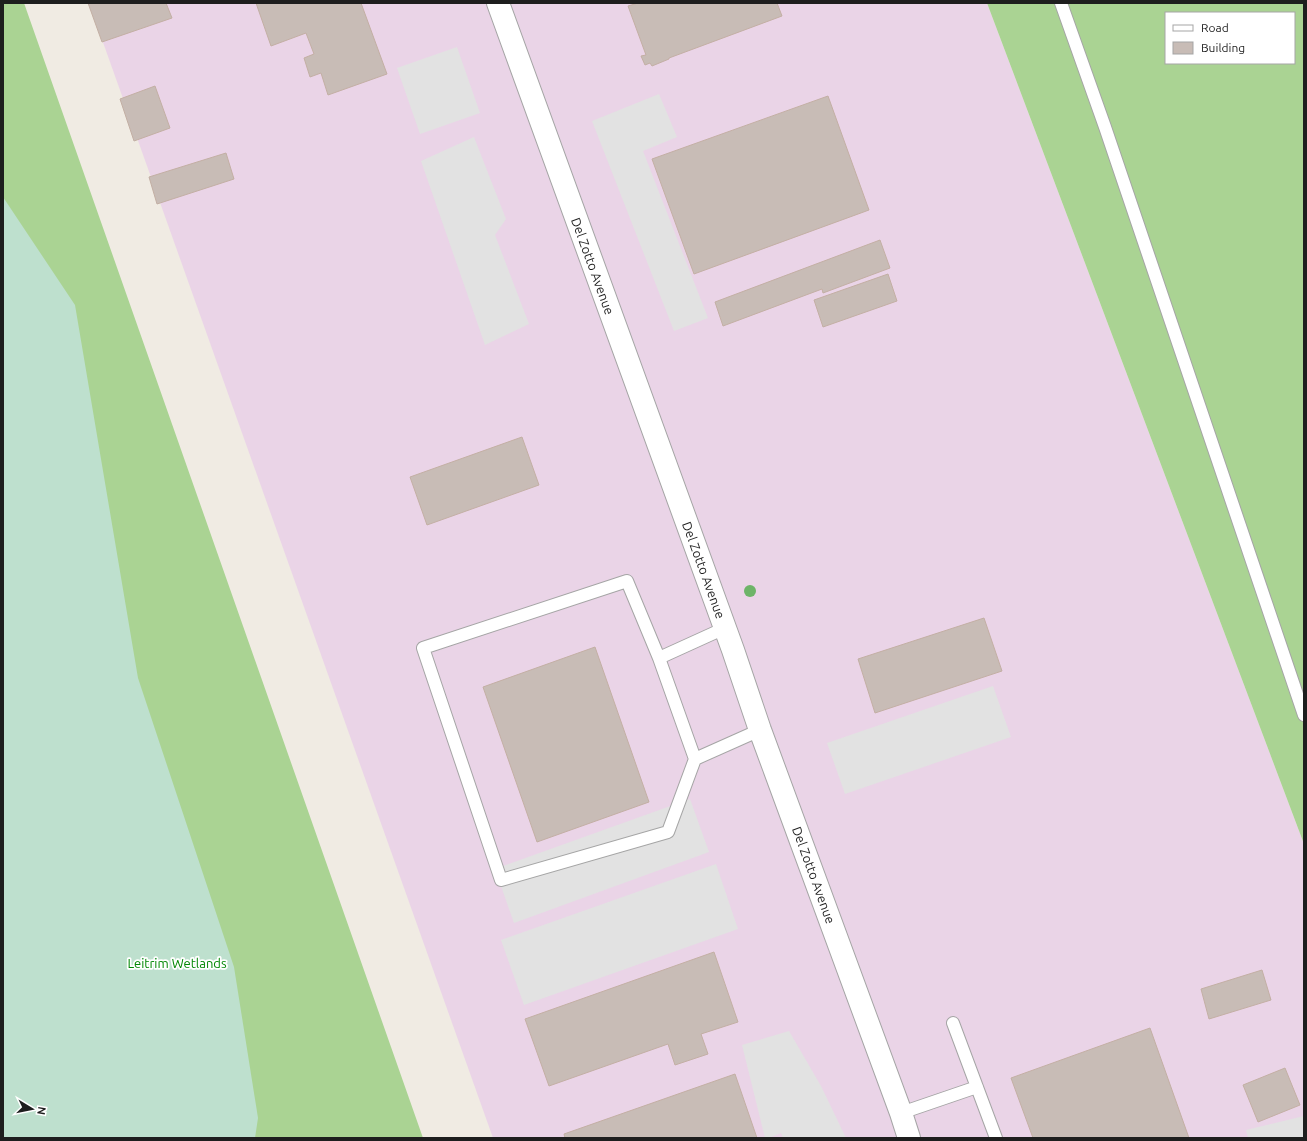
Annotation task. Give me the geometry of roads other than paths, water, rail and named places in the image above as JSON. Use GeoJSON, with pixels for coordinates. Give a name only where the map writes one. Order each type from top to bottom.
{"type":"FeatureCollection","features":[{"type":"Feature","properties":{"kind":"street","name":"Del Zotto Avenue"},"geometry":{"type":"LineString","coordinates":[[498,3],[909,1138]]}},
{"type":"Feature","properties":{"kind":"lane"},"geometry":{"type":"LineString","coordinates":[[1061,3],[1105,127],[1304,715]]}},
{"type":"Feature","properties":{"kind":"lane"},"geometry":{"type":"LineString","coordinates":[[627,581],[659,658],[695,759],[668,832],[501,880],[423,648],[627,581]]}},
{"type":"Feature","properties":{"kind":"lane"},"geometry":{"type":"LineString","coordinates":[[659,658],[725,628]]}},
{"type":"Feature","properties":{"kind":"lane"},"geometry":{"type":"LineString","coordinates":[[695,759],[760,730]]}},
{"type":"Feature","properties":{"kind":"lane"},"geometry":{"type":"LineString","coordinates":[[954,1023],[996,1138]]}},
{"type":"Feature","properties":{"kind":"lane"},"geometry":{"type":"LineString","coordinates":[[901,1113],[977,1087]]}},
{"type":"Feature","properties":{"kind":"park label","name":"Leitrim Wetlands"},"geometry":{"type":"Point","coordinates":[177,963]}}]}
